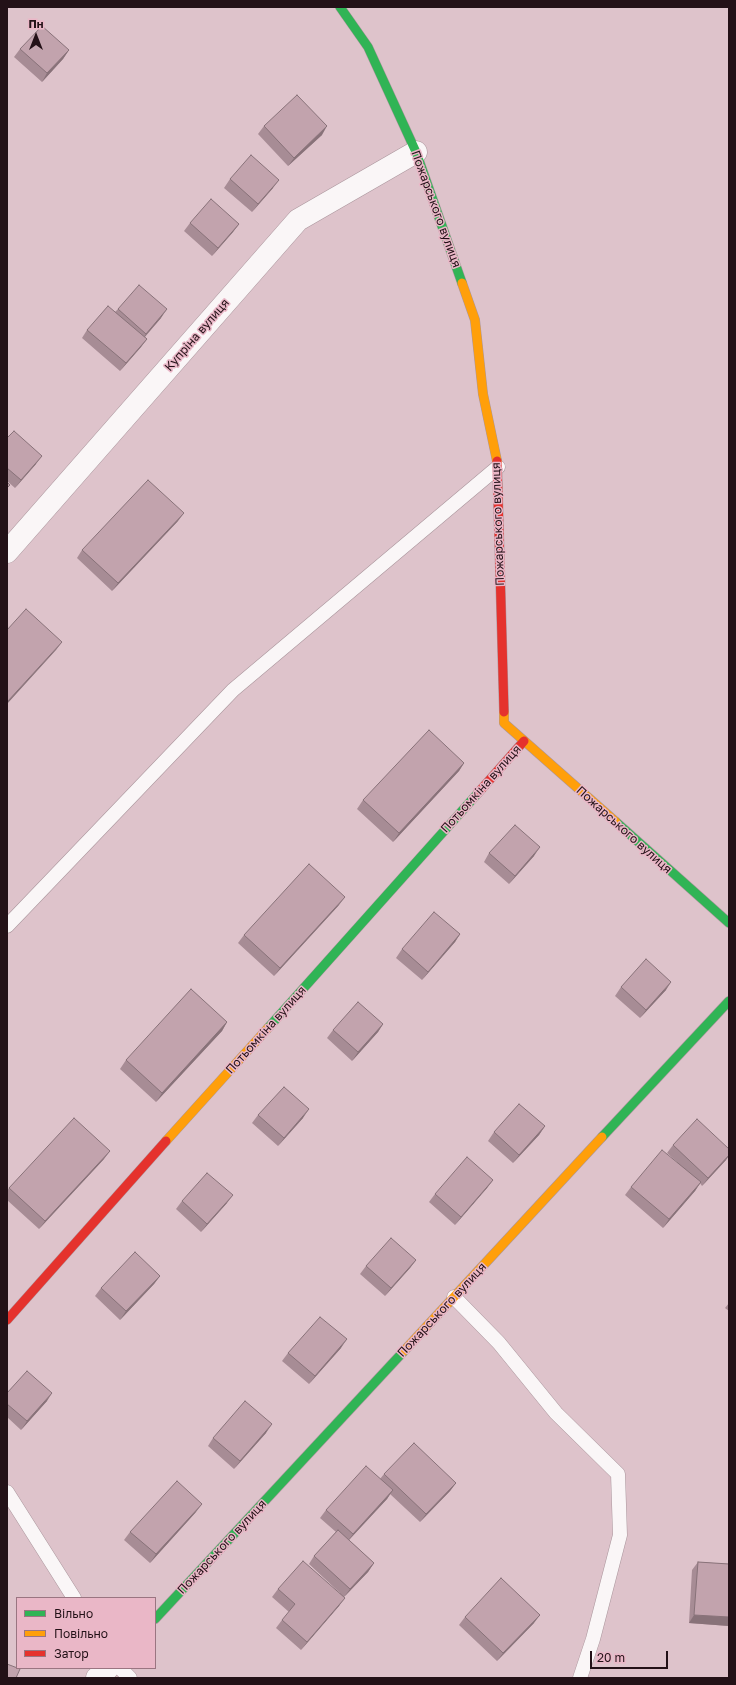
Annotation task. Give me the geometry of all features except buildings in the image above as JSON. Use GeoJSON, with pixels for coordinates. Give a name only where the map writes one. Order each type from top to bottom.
{"type":"FeatureCollection","features":[{"type":"Feature","properties":{"kind":"street","name":"Пожарського вулиця"},"geometry":{"type":"LineString","coordinates":[[340,7],[368,47],[416,152],[475,320],[483,394],[498,468],[504,723],[729,923]]}},
{"type":"Feature","properties":{"kind":"street","name":"Купріна вулиця"},"geometry":{"type":"LineString","coordinates":[[7,552],[298,220],[416,152]]}},
{"type":"Feature","properties":{"kind":"street","name":"Потьомкіна вулиця"},"geometry":{"type":"LineString","coordinates":[[7,1320],[524,741]]}},
{"type":"Feature","properties":{"kind":"street","name":"Пожарського вулиця"},"geometry":{"type":"LineString","coordinates":[[156,1618],[729,1001]]}},
{"type":"Feature","properties":{"kind":"street"},"geometry":{"type":"LineString","coordinates":[[97,1678],[107,1669]]}},
{"type":"Feature","properties":{"kind":"lane"},"geometry":{"type":"LineString","coordinates":[[7,926],[234,690],[498,468]]}},
{"type":"Feature","properties":{"kind":"lane"},"geometry":{"type":"LineString","coordinates":[[454,1297],[499,1343],[556,1413],[618,1474],[620,1535],[593,1639],[580,1678]]}},
{"type":"Feature","properties":{"kind":"lane"},"geometry":{"type":"LineString","coordinates":[[7,1492],[73,1597]]}},
{"type":"Feature","properties":{"kind":"lane"},"geometry":{"type":"LineString","coordinates":[[121,1669],[130,1678]]}},
{"type":"Feature","properties":{"kind":"traffic: fast"},"geometry":{"type":"LineString","coordinates":[[340,7],[368,47],[416,152],[462,283]]}},
{"type":"Feature","properties":{"kind":"traffic: fast"},"geometry":{"type":"LineString","coordinates":[[268,1028],[478,793]]}},
{"type":"Feature","properties":{"kind":"traffic: fast"},"geometry":{"type":"LineString","coordinates":[[616,822],[729,923]]}},
{"type":"Feature","properties":{"kind":"traffic: fast"},"geometry":{"type":"LineString","coordinates":[[602,1137],[729,1001]]}},
{"type":"Feature","properties":{"kind":"traffic: fast"},"geometry":{"type":"LineString","coordinates":[[156,1618],[404,1351]]}},
{"type":"Feature","properties":{"kind":"traffic: slow"},"geometry":{"type":"LineString","coordinates":[[462,283],[475,320],[483,394],[497,461]]}},
{"type":"Feature","properties":{"kind":"traffic: slow"},"geometry":{"type":"LineString","coordinates":[[504,712],[504,723],[616,822]]}},
{"type":"Feature","properties":{"kind":"traffic: slow"},"geometry":{"type":"LineString","coordinates":[[166,1141],[268,1028]]}},
{"type":"Feature","properties":{"kind":"traffic: slow"},"geometry":{"type":"LineString","coordinates":[[404,1351],[602,1137]]}},
{"type":"Feature","properties":{"kind":"traffic: jam"},"geometry":{"type":"LineString","coordinates":[[497,461],[504,712]]}},
{"type":"Feature","properties":{"kind":"traffic: jam"},"geometry":{"type":"LineString","coordinates":[[478,793],[524,741]]}},
{"type":"Feature","properties":{"kind":"traffic: jam"},"geometry":{"type":"LineString","coordinates":[[7,1320],[166,1141]]}}]}
